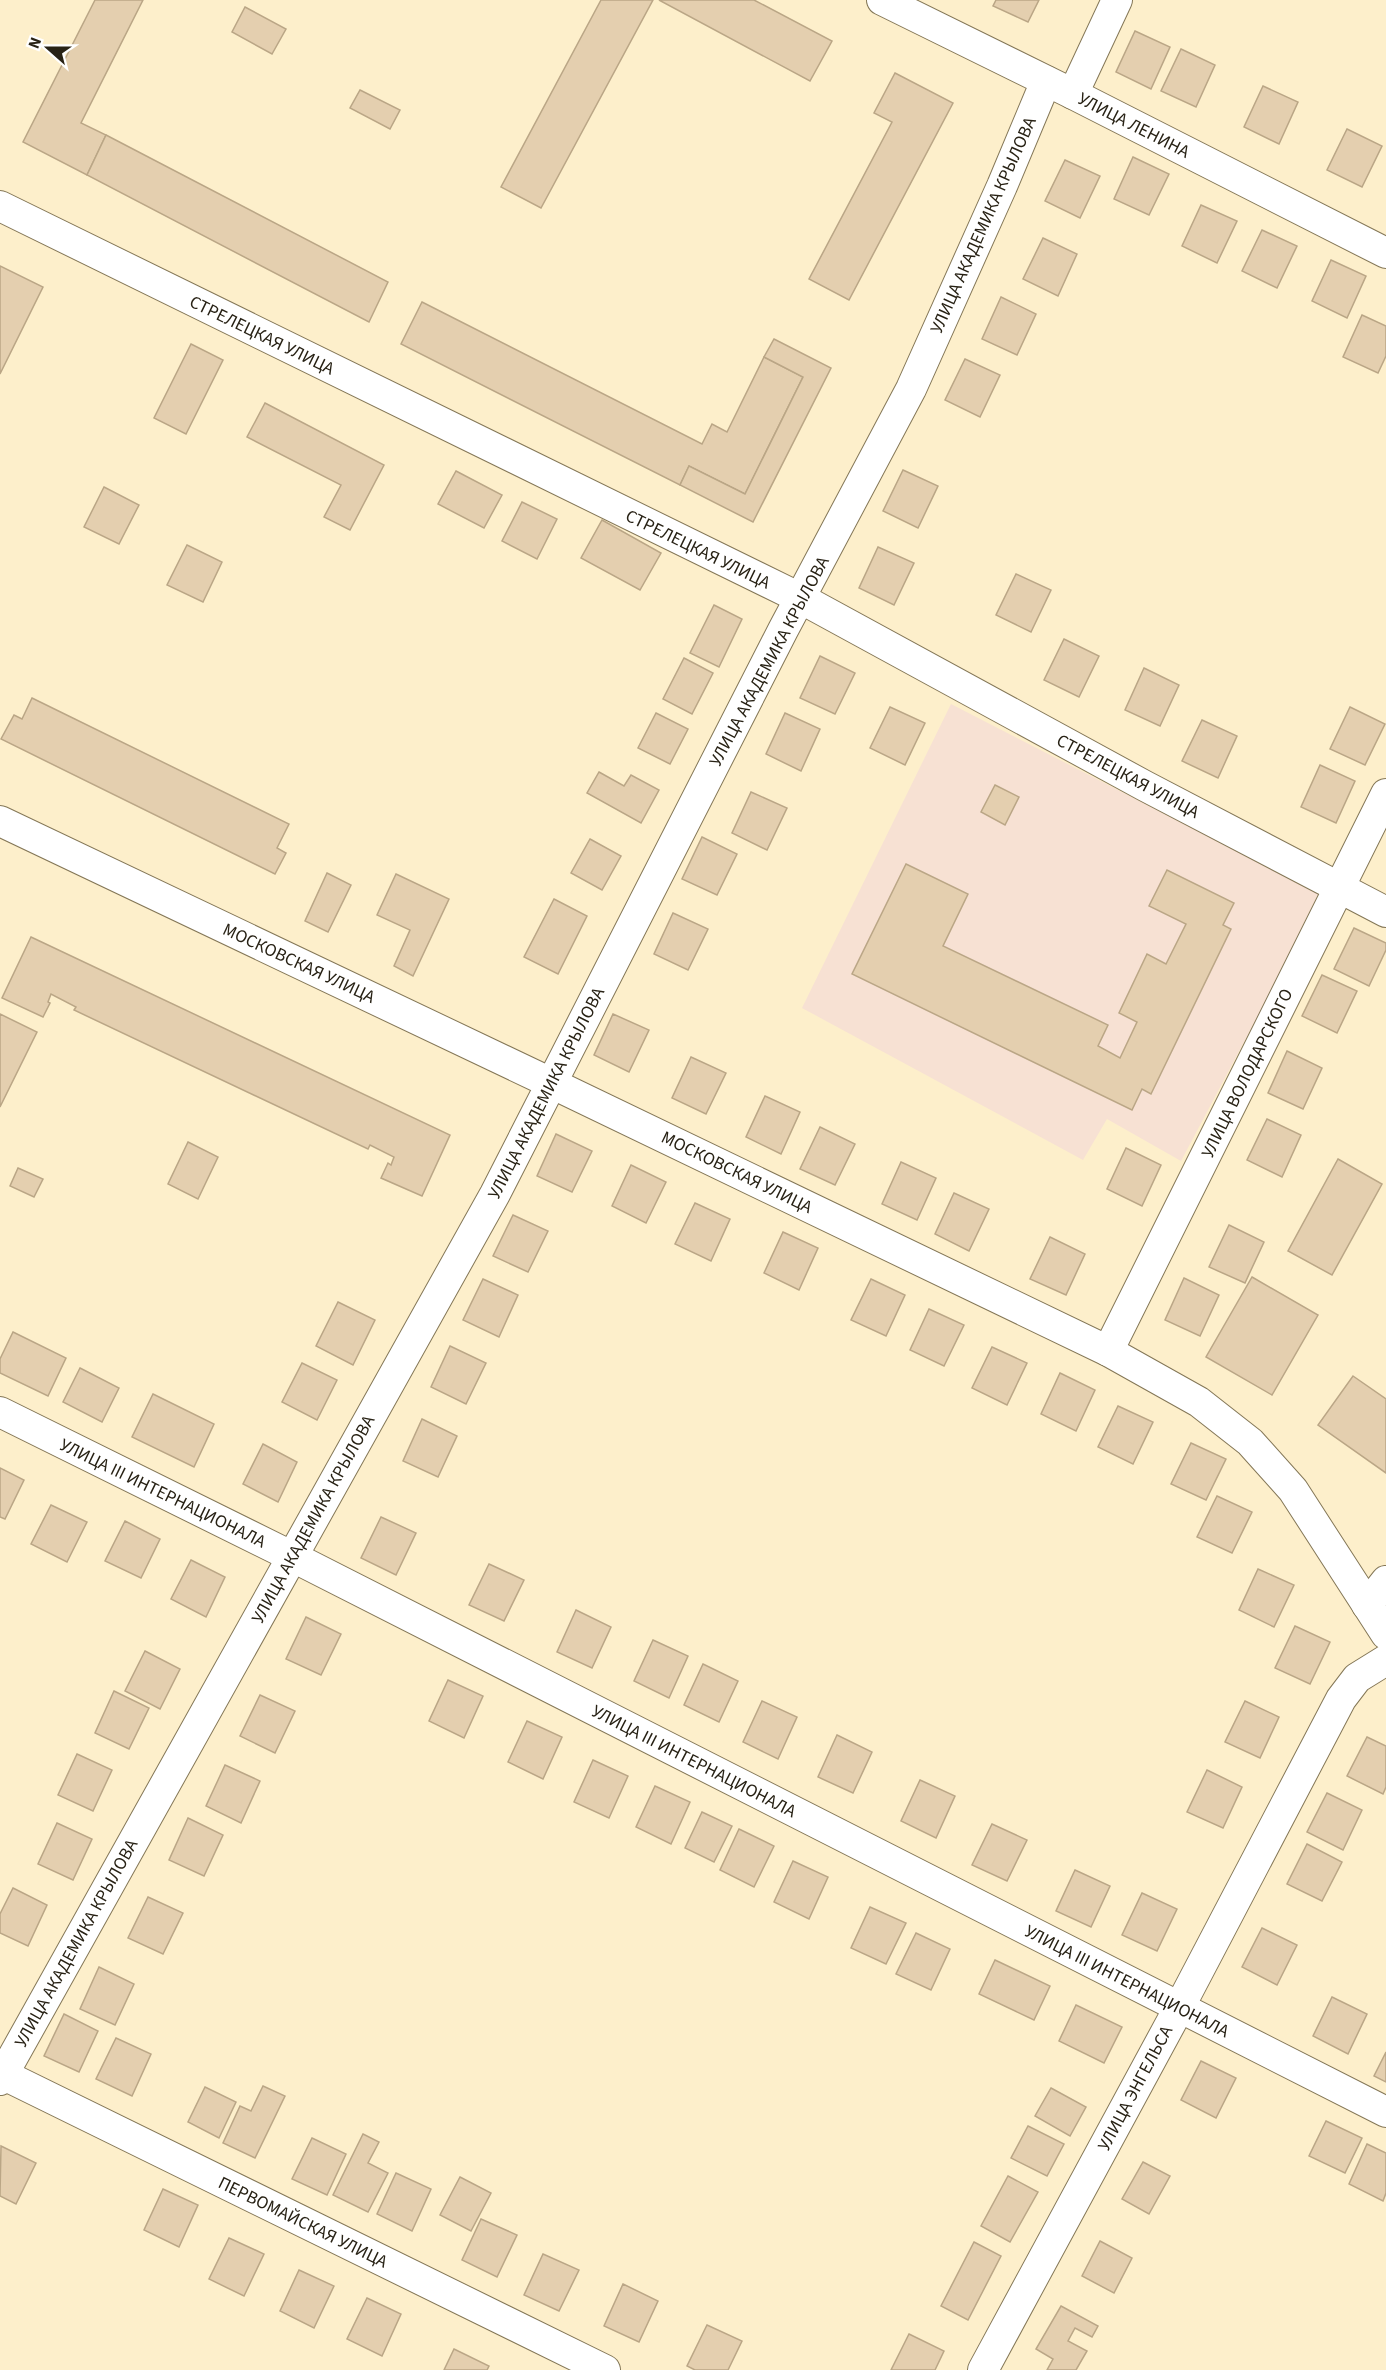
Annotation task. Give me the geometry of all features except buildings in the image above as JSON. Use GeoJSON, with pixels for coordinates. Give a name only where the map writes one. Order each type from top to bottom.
{"type":"FeatureCollection","features":[{"type":"Feature","properties":{"kind":"street","name":"УЛИЦА ЛЕНИНА"},"geometry":{"type":"LineString","coordinates":[[882,0],[1386,253]]}},
{"type":"Feature","properties":{"kind":"street"},"geometry":{"type":"LineString","coordinates":[[1073,94],[1117,0]]}},
{"type":"Feature","properties":{"kind":"street","name":"УЛИЦА АКАДЕМИКА КРЫЛОВА"},"geometry":{"type":"LineString","coordinates":[[1,2076],[495,1194],[800,598],[911,389],[1002,186],[1046,81]]}},
{"type":"Feature","properties":{"kind":"street","name":"СТРЕЛЕЦКАЯ УЛИЦА"},"geometry":{"type":"LineString","coordinates":[[0,206],[800,598],[1145,786],[1386,912]]}},
{"type":"Feature","properties":{"kind":"street","name":"УЛИЦА ВОЛОДАРСКОГО"},"geometry":{"type":"LineString","coordinates":[[1108,1351],[1386,794]]}},
{"type":"Feature","properties":{"kind":"street","name":"МОСКОВСКАЯ УЛИЦА"},"geometry":{"type":"LineString","coordinates":[[0,821],[1108,1351],[1199,1402],[1250,1442],[1293,1490],[1386,1634]]}},
{"type":"Feature","properties":{"kind":"street","name":"УЛИЦА III ИНТЕРНАЦИОНАЛА"},"geometry":{"type":"LineString","coordinates":[[0,1412],[291,1556],[1386,2112]]}},
{"type":"Feature","properties":{"kind":"street"},"geometry":{"type":"LineString","coordinates":[[1367,1605],[1386,1581]]}},
{"type":"Feature","properties":{"kind":"street","name":"УЛИЦА ЭНГЕЛЬСА"},"geometry":{"type":"LineString","coordinates":[[983,2370],[1179,2008],[1341,1699],[1357,1678],[1386,1660]]}},
{"type":"Feature","properties":{"kind":"street","name":"ПЕРВОМАЙСКАЯ УЛИЦА"},"geometry":{"type":"LineString","coordinates":[[1,2076],[605,2370]]}},
{"type":"Feature","properties":{"kind":"shaded area"},"geometry":{"type":"Polygon","coordinates":[[[951,704],[1322,895],[1181,1161],[1107,1119],[1083,1160],[802,1008],[951,704]]]}}]}
